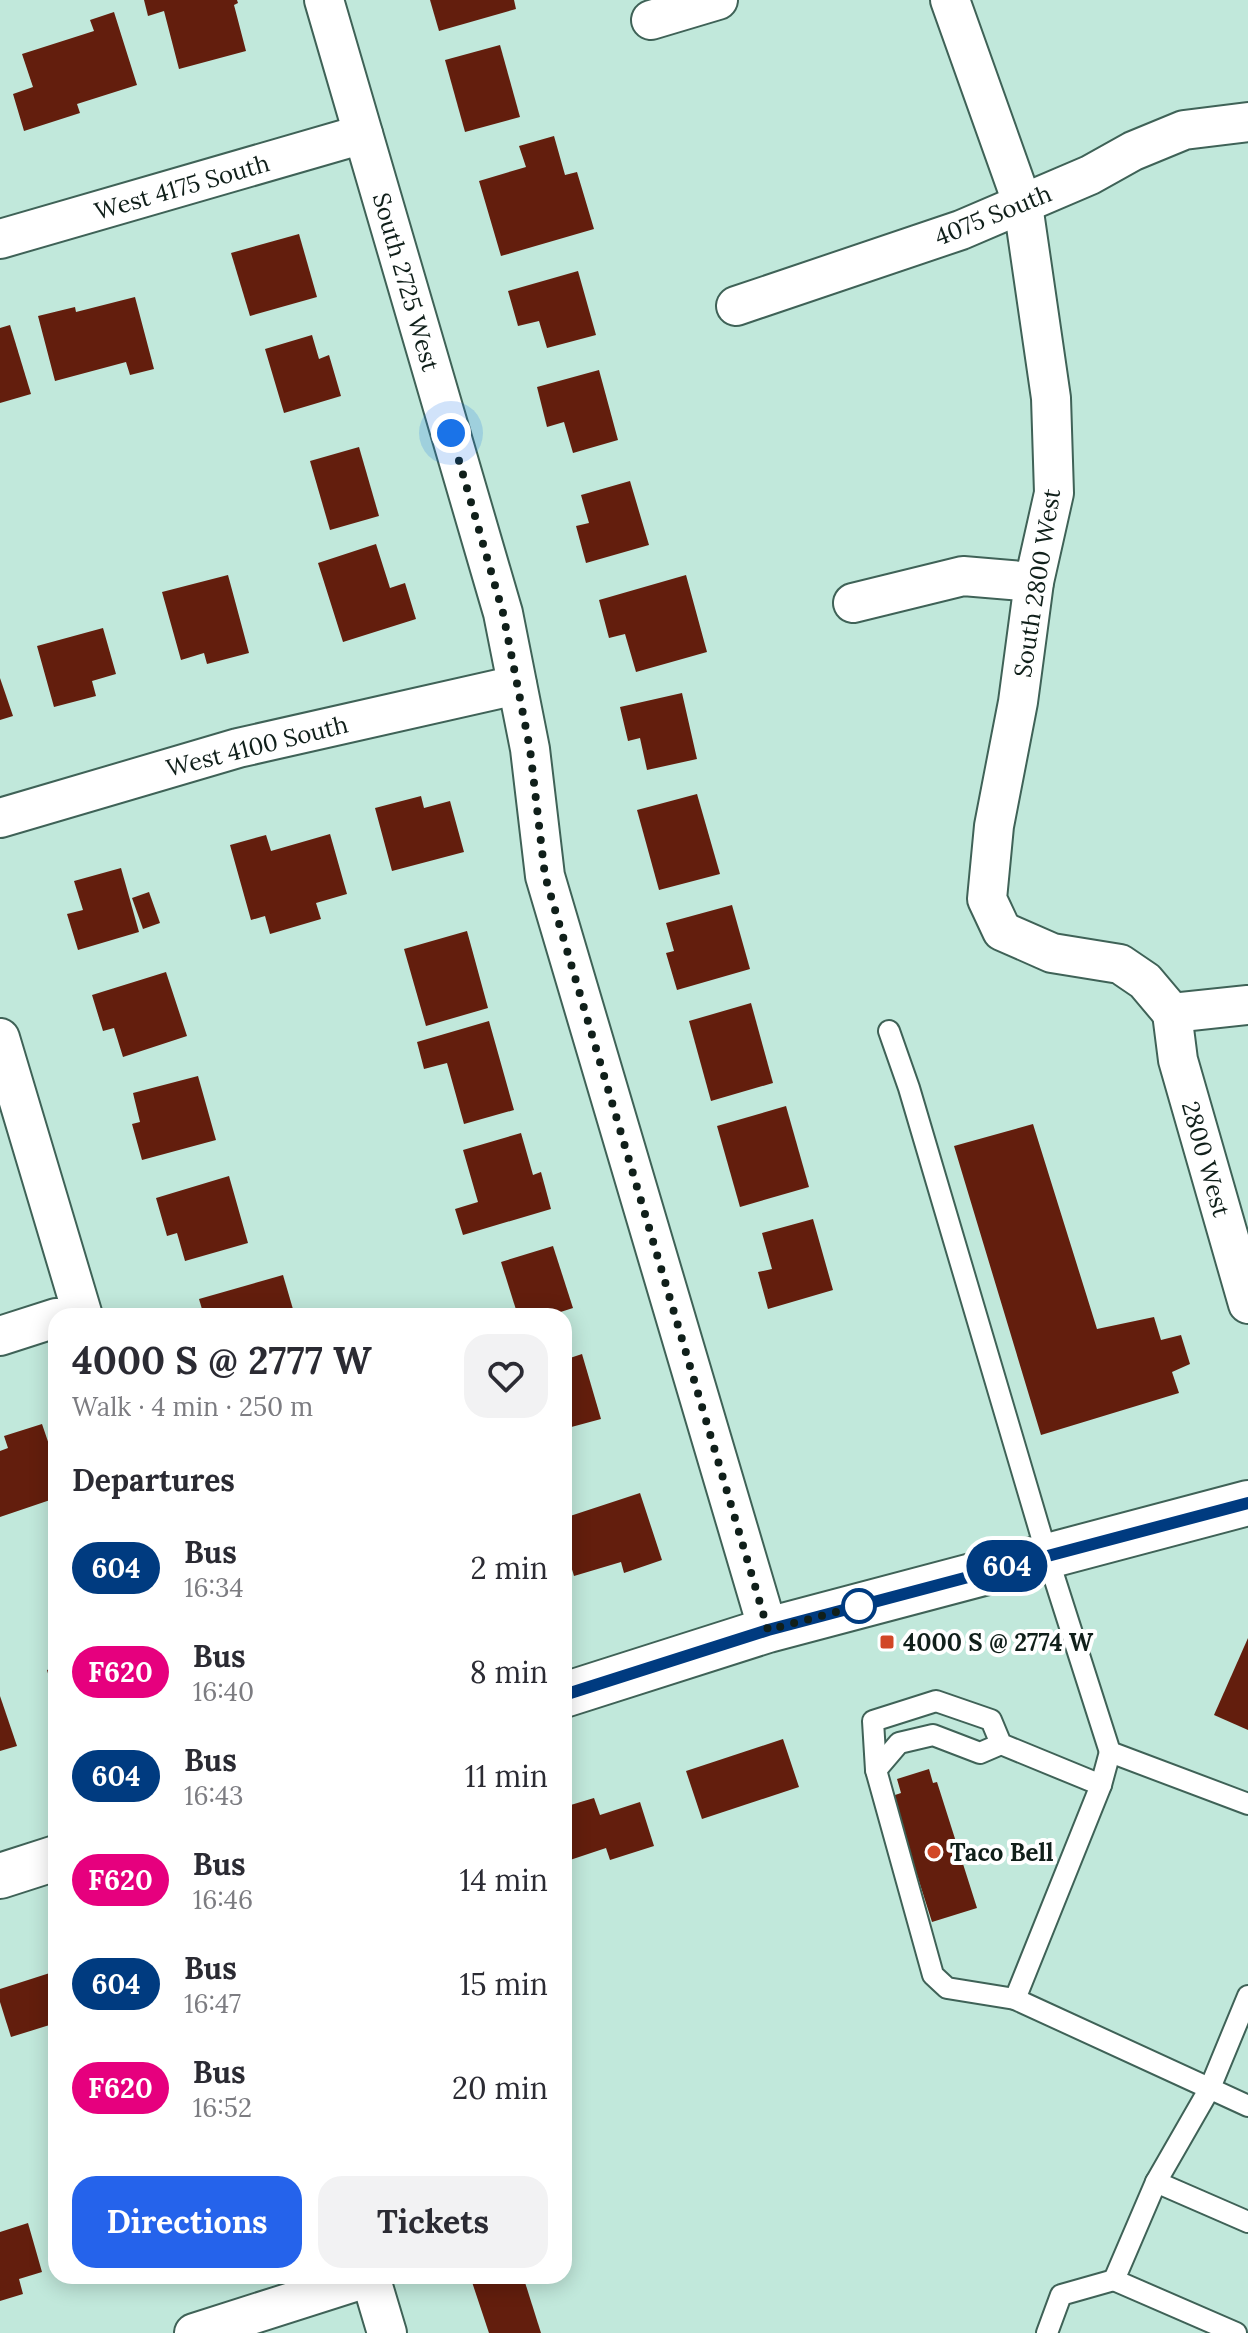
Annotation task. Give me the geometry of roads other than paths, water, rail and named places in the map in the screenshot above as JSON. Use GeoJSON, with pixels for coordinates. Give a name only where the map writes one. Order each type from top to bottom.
{"type":"FeatureCollection","features":[{"type":"Feature","properties":{"kind":"street","name":"South 2725 West"},"geometry":{"type":"LineString","coordinates":[[324,0],[503,613],[530,749],[545,876],[768,1630]]}},
{"type":"Feature","properties":{"kind":"street"},"geometry":{"type":"LineString","coordinates":[[651,20],[718,0]]}},
{"type":"Feature","properties":{"kind":"street","name":"South 2800 West"},"geometry":{"type":"LineString","coordinates":[[950,0],[1023,205],[1051,398],[1054,493],[1034,582],[1018,702],[994,826],[987,899],[1002,931],[1052,953],[1120,964],[1145,981],[1172,1013]]}},
{"type":"Feature","properties":{"kind":"street","name":"4075 South"},"geometry":{"type":"LineString","coordinates":[[736,306],[961,230],[1090,175],[1133,151],[1184,130],[1248,122]]}},
{"type":"Feature","properties":{"kind":"street","name":"West 4175 South"},"geometry":{"type":"LineString","coordinates":[[0,239],[363,134]]}},
{"type":"Feature","properties":{"kind":"street"},"geometry":{"type":"LineString","coordinates":[[853,603],[963,576],[1034,582]]}},
{"type":"Feature","properties":{"kind":"street","name":"West 4100 South"},"geometry":{"type":"LineString","coordinates":[[0,818],[238,748],[517,685]]}},
{"type":"Feature","properties":{"kind":"street"},"geometry":{"type":"LineString","coordinates":[[1172,1013],[1248,1005]]}},
{"type":"Feature","properties":{"kind":"street","name":"2800 West"},"geometry":{"type":"LineString","coordinates":[[1172,1013],[1178,1060],[1248,1304]]}},
{"type":"Feature","properties":{"kind":"street"},"geometry":{"type":"LineString","coordinates":[[0,1038],[69,1308]]}},
{"type":"Feature","properties":{"kind":"street"},"geometry":{"type":"LineString","coordinates":[[0,1336],[48,1322]]}},
{"type":"Feature","properties":{"kind":"street"},"geometry":{"type":"LineString","coordinates":[[572,1692],[768,1630],[1248,1503]]}},
{"type":"Feature","properties":{"kind":"street"},"geometry":{"type":"LineString","coordinates":[[0,1876],[48,1861]]}},
{"type":"Feature","properties":{"kind":"street"},"geometry":{"type":"LineString","coordinates":[[194,2333],[345,2284]]}},
{"type":"Feature","properties":{"kind":"street"},"geometry":{"type":"LineString","coordinates":[[372,2284],[387,2333]]}},
{"type":"Feature","properties":{"kind":"lane"},"geometry":{"type":"LineString","coordinates":[[889,1031],[909,1088],[1047,1555],[1110,1752],[1101,1785],[1015,1999]]}},
{"type":"Feature","properties":{"kind":"lane"},"geometry":{"type":"LineString","coordinates":[[1101,1785],[1001,1744],[991,1720],[936,1701],[873,1721],[876,1770],[933,1975],[947,1988],[1015,1999],[1248,2106]]}},
{"type":"Feature","properties":{"kind":"lane"},"geometry":{"type":"LineString","coordinates":[[876,1770],[899,1743],[933,1735],[980,1753],[1001,1744]]}},
{"type":"Feature","properties":{"kind":"lane"},"geometry":{"type":"LineString","coordinates":[[1110,1752],[1248,1804]]}},
{"type":"Feature","properties":{"kind":"lane"},"geometry":{"type":"LineString","coordinates":[[1114,2280],[1156,2182],[1241,2034],[1248,1996]]}},
{"type":"Feature","properties":{"kind":"lane"},"geometry":{"type":"LineString","coordinates":[[1156,2182],[1248,2222]]}},
{"type":"Feature","properties":{"kind":"lane"},"geometry":{"type":"LineString","coordinates":[[1047,2333],[1061,2295],[1114,2280],[1236,2333]]}},
{"type":"Feature","properties":{"kind":"place","name":"4000 S @ 2774 W"},"geometry":{"type":"Point","coordinates":[887,1642]}},
{"type":"Feature","properties":{"kind":"place","name":"Taco Bell"},"geometry":{"type":"Point","coordinates":[934,1852]}}]}
